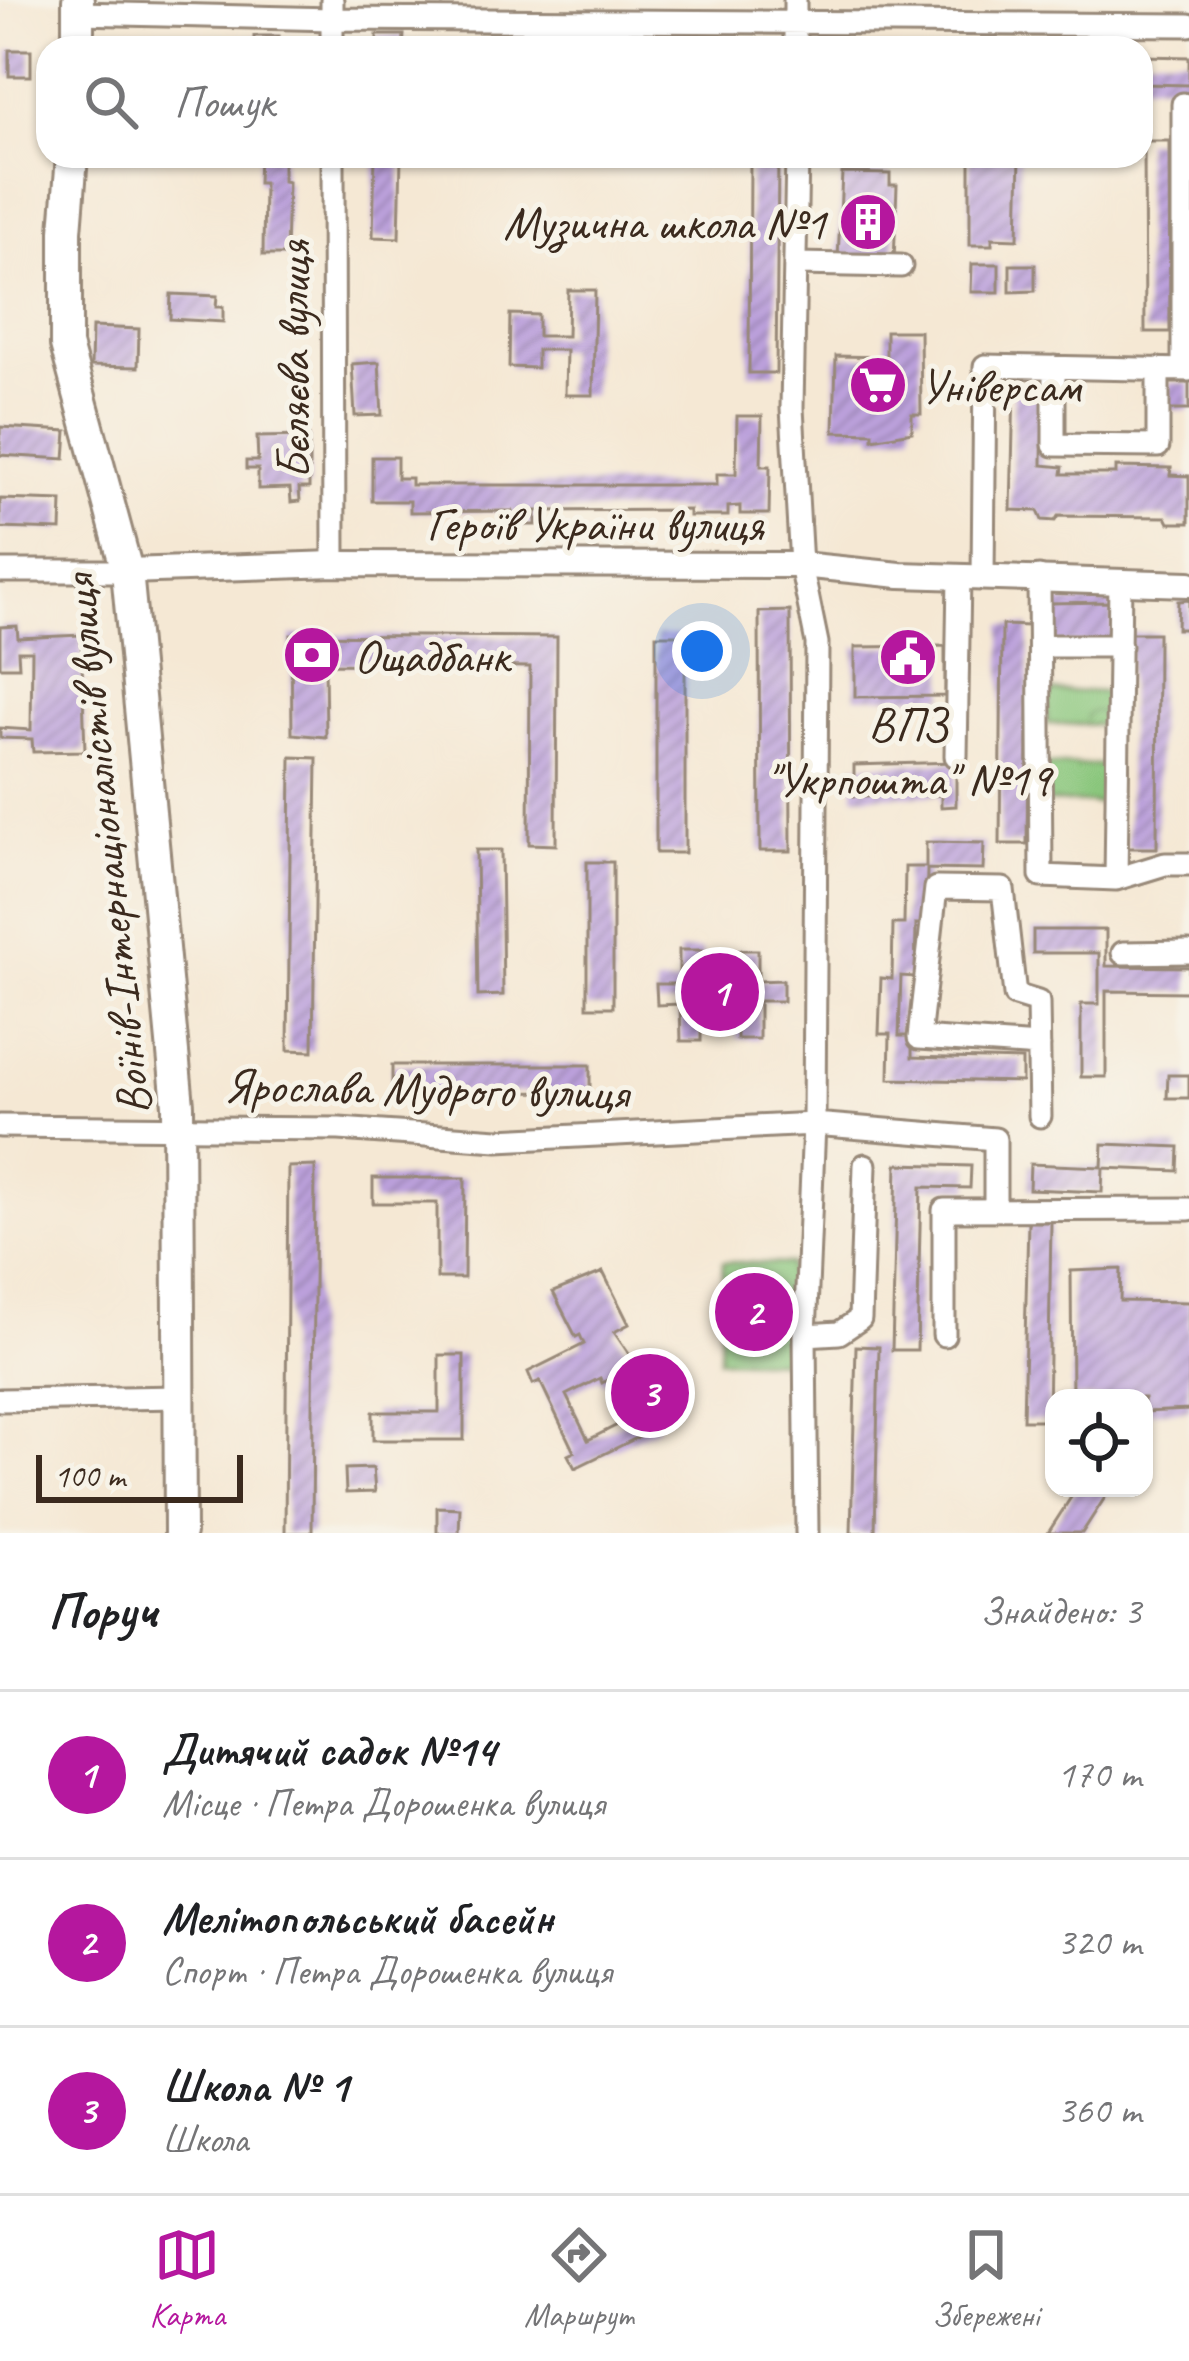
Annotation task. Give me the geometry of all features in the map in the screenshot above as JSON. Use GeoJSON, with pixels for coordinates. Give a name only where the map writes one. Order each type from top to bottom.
{"type":"FeatureCollection","features":[{"type":"Feature","properties":{"kind":"highway"},"geometry":{"type":"LineString","coordinates":[[78,36],[79,6]]}},
{"type":"Feature","properties":{"kind":"highway","name":"Воїнів-Інтернаціоналістів вулиця"},"geometry":{"type":"LineString","coordinates":[[71,168],[66,345],[127,571],[180,1126],[180,1533]]}},
{"type":"Feature","properties":{"kind":"main road","name":"Героїв України вулиця"},"geometry":{"type":"LineString","coordinates":[[127,571],[334,564],[801,565],[1189,584]]}},
{"type":"Feature","properties":{"kind":"street"},"geometry":{"type":"LineString","coordinates":[[79,6],[795,10],[1189,25]]}},
{"type":"Feature","properties":{"kind":"street"},"geometry":{"type":"LineString","coordinates":[[956,755],[985,366],[1186,370],[1183,104]]}},
{"type":"Feature","properties":{"kind":"street","name":"Бєляєва вулиця"},"geometry":{"type":"LineString","coordinates":[[333,168],[334,564]]}},
{"type":"Feature","properties":{"kind":"street"},"geometry":{"type":"LineString","coordinates":[[796,168],[792,408],[801,565],[817,643],[814,1124],[805,1335],[807,1533]]}},
{"type":"Feature","properties":{"kind":"street"},"geometry":{"type":"LineString","coordinates":[[796,263],[901,266]]}},
{"type":"Feature","properties":{"kind":"street"},"geometry":{"type":"LineString","coordinates":[[1054,367],[1054,445],[1158,446],[1158,369]]}},
{"type":"Feature","properties":{"kind":"street","name":"Героїв України вулиця"},"geometry":{"type":"LineString","coordinates":[[0,571],[127,571]]}},
{"type":"Feature","properties":{"kind":"street"},"geometry":{"type":"LineString","coordinates":[[1040,578],[1041,876],[1116,879],[1165,864],[1189,864]]}},
{"type":"Feature","properties":{"kind":"street"},"geometry":{"type":"LineString","coordinates":[[1116,879],[1120,581]]}},
{"type":"Feature","properties":{"kind":"street"},"geometry":{"type":"LineString","coordinates":[[1042,646],[1120,646]]}},
{"type":"Feature","properties":{"kind":"street"},"geometry":{"type":"LineString","coordinates":[[1039,1046],[919,1038],[936,888],[1003,889],[1015,995],[1039,1002],[1040,1117]]}},
{"type":"Feature","properties":{"kind":"street"},"geometry":{"type":"LineString","coordinates":[[1123,953],[1189,952]]}},
{"type":"Feature","properties":{"kind":"street","name":"Ярослава Мудрого вулиця"},"geometry":{"type":"LineString","coordinates":[[0,1126],[339,1129],[498,1140],[814,1124],[995,1139],[995,1210]]}},
{"type":"Feature","properties":{"kind":"street"},"geometry":{"type":"LineString","coordinates":[[805,1335],[839,1334],[860,1318],[865,1165]]}},
{"type":"Feature","properties":{"kind":"street"},"geometry":{"type":"LineString","coordinates":[[944,1335],[944,1210],[1189,1209]]}},
{"type":"Feature","properties":{"kind":"street"},"geometry":{"type":"LineString","coordinates":[[0,1400],[181,1397]]}},
{"type":"Feature","properties":{"kind":"green space"},"geometry":{"type":"Polygon","coordinates":[[[1047,691],[1114,692],[1113,725],[1047,724],[1047,691]]]}},
{"type":"Feature","properties":{"kind":"green space"},"geometry":{"type":"Polygon","coordinates":[[[1045,765],[1114,765],[1114,804],[1045,802],[1045,765]]]}},
{"type":"Feature","properties":{"kind":"green space"},"geometry":{"type":"Polygon","coordinates":[[[723,1262],[790,1264],[786,1361],[719,1359],[723,1262]]]}},
{"type":"Feature","properties":{"kind":"building"},"geometry":{"type":"Polygon","coordinates":[[[9,50],[31,50],[31,76],[9,76],[9,50]]]}},
{"type":"Feature","properties":{"kind":"building"},"geometry":{"type":"Polygon","coordinates":[[[1153,56],[1189,57],[1189,85],[1153,84],[1153,56]]]}},
{"type":"Feature","properties":{"kind":"building"},"geometry":{"type":"Polygon","coordinates":[[[1153,141],[1169,141],[1170,332],[1145,332],[1144,168],[1153,168],[1153,141]]]}},
{"type":"Feature","properties":{"kind":"building"},"geometry":{"type":"Polygon","coordinates":[[[259,168],[283,168],[283,181],[288,182],[286,255],[263,255],[264,183],[258,183],[259,168]]]}},
{"type":"Feature","properties":{"kind":"building"},"geometry":{"type":"Polygon","coordinates":[[[375,168],[401,168],[399,238],[373,237],[375,168]]]}},
{"type":"Feature","properties":{"kind":"building"},"geometry":{"type":"Polygon","coordinates":[[[750,168],[778,168],[776,373],[749,373],[750,168]]]}},
{"type":"Feature","properties":{"kind":"building"},"geometry":{"type":"Polygon","coordinates":[[[970,168],[1020,168],[1018,239],[992,238],[992,245],[970,245],[970,168]]]}},
{"type":"Feature","properties":{"kind":"building","name":"Музична школа №1"},"geometry":{"type":"Polygon","coordinates":[[[842,173],[890,174],[890,185],[897,185],[894,261],[838,259],[842,173]]]}},
{"type":"Feature","properties":{"kind":"building"},"geometry":{"type":"Polygon","coordinates":[[[972,264],[999,264],[999,292],[971,292],[972,264]]]}},
{"type":"Feature","properties":{"kind":"building"},"geometry":{"type":"Polygon","coordinates":[[[1010,265],[1035,265],[1035,291],[1010,292],[1010,265]]]}},
{"type":"Feature","properties":{"kind":"building"},"geometry":{"type":"Polygon","coordinates":[[[568,290],[595,290],[593,395],[565,395],[566,350],[537,350],[537,368],[509,367],[510,314],[538,315],[538,336],[567,336],[568,290]]]}},
{"type":"Feature","properties":{"kind":"building"},"geometry":{"type":"Polygon","coordinates":[[[171,294],[217,296],[223,322],[170,319],[171,294]]]}},
{"type":"Feature","properties":{"kind":"building"},"geometry":{"type":"Polygon","coordinates":[[[92,327],[139,329],[138,367],[91,366],[92,327]]]}},
{"type":"Feature","properties":{"kind":"building","name":"Універсам"},"geometry":{"type":"Polygon","coordinates":[[[886,331],[920,331],[921,414],[912,414],[912,432],[873,439],[873,433],[834,432],[836,356],[886,357],[886,331]]]}},
{"type":"Feature","properties":{"kind":"building"},"geometry":{"type":"Polygon","coordinates":[[[379,362],[382,415],[355,416],[352,364],[379,362]]]}},
{"type":"Feature","properties":{"kind":"building"},"geometry":{"type":"Polygon","coordinates":[[[1169,383],[1189,383],[1189,410],[1169,410],[1169,383]]]}},
{"type":"Feature","properties":{"kind":"building"},"geometry":{"type":"Polygon","coordinates":[[[1014,387],[1043,387],[1042,465],[1063,467],[1062,474],[1116,474],[1116,467],[1171,468],[1170,475],[1189,476],[1189,523],[1169,523],[1166,517],[1058,516],[1055,521],[1042,520],[1038,511],[1011,510],[1014,387]]]}},
{"type":"Feature","properties":{"kind":"building"},"geometry":{"type":"Polygon","coordinates":[[[737,416],[762,416],[761,466],[770,466],[769,514],[740,514],[740,506],[728,507],[728,516],[689,516],[689,510],[536,511],[536,525],[512,525],[512,511],[410,512],[410,501],[372,501],[372,457],[397,457],[397,478],[411,478],[411,485],[717,485],[717,474],[736,474],[737,416]]]}},
{"type":"Feature","properties":{"kind":"building"},"geometry":{"type":"Polygon","coordinates":[[[0,427],[67,431],[65,459],[0,455],[0,427]]]}},
{"type":"Feature","properties":{"kind":"building"},"geometry":{"type":"Polygon","coordinates":[[[309,436],[309,488],[299,488],[300,501],[291,502],[290,488],[258,489],[258,469],[246,469],[246,461],[258,461],[257,437],[309,436]]]}},
{"type":"Feature","properties":{"kind":"building"},"geometry":{"type":"Polygon","coordinates":[[[0,499],[62,501],[61,530],[0,528],[0,499]]]}},
{"type":"Feature","properties":{"kind":"building"},"geometry":{"type":"Polygon","coordinates":[[[1189,600],[1189,629],[1177,629],[1178,601],[1189,600]]]}},
{"type":"Feature","properties":{"kind":"building"},"geometry":{"type":"Polygon","coordinates":[[[1112,602],[1113,642],[1057,644],[1047,630],[1046,603],[1112,602]]]}},
{"type":"Feature","properties":{"kind":"building"},"geometry":{"type":"Polygon","coordinates":[[[790,611],[791,851],[760,851],[759,612],[790,611]]]}},
{"type":"Feature","properties":{"kind":"building"},"geometry":{"type":"Polygon","coordinates":[[[1002,625],[1029,626],[1027,844],[1000,844],[1002,625]]]}},
{"type":"Feature","properties":{"kind":"building"},"geometry":{"type":"Polygon","coordinates":[[[17,626],[18,638],[81,635],[85,751],[33,752],[32,739],[0,738],[0,728],[31,730],[32,651],[18,651],[19,667],[0,667],[0,627],[17,626]]]}},
{"type":"Feature","properties":{"kind":"building"},"geometry":{"type":"Polygon","coordinates":[[[1129,633],[1158,633],[1157,848],[1128,848],[1129,633]]]}},
{"type":"Feature","properties":{"kind":"building"},"geometry":{"type":"Polygon","coordinates":[[[291,635],[557,637],[556,845],[529,844],[530,667],[325,664],[326,737],[292,734],[291,635]]]}},
{"type":"Feature","properties":{"kind":"building"},"geometry":{"type":"Polygon","coordinates":[[[656,635],[685,635],[685,853],[656,853],[656,635]]]}},
{"type":"Feature","properties":{"kind":"building"},"geometry":{"type":"Polygon","coordinates":[[[945,646],[945,696],[855,697],[855,647],[945,646]]]}},
{"type":"Feature","properties":{"kind":"building"},"geometry":{"type":"Polygon","coordinates":[[[291,757],[317,758],[313,1051],[288,1050],[291,757]]]}},
{"type":"Feature","properties":{"kind":"building"},"geometry":{"type":"Polygon","coordinates":[[[956,762],[956,806],[941,807],[941,795],[854,796],[854,765],[956,762]]]}},
{"type":"Feature","properties":{"kind":"building"},"geometry":{"type":"Polygon","coordinates":[[[926,842],[984,843],[983,870],[927,869],[926,924],[916,924],[915,977],[901,976],[899,1036],[912,1036],[912,1057],[1022,1060],[1022,1082],[889,1079],[890,1034],[879,1034],[881,978],[892,979],[893,924],[904,924],[905,867],[926,867],[926,842]]]}},
{"type":"Feature","properties":{"kind":"building"},"geometry":{"type":"Polygon","coordinates":[[[476,850],[501,850],[503,995],[478,996],[476,850]]]}},
{"type":"Feature","properties":{"kind":"building"},"geometry":{"type":"Polygon","coordinates":[[[587,862],[613,862],[613,1007],[587,1007],[587,862]]]}},
{"type":"Feature","properties":{"kind":"building"},"geometry":{"type":"Polygon","coordinates":[[[1033,930],[1106,930],[1106,966],[1189,967],[1189,992],[1106,991],[1106,1077],[1081,1077],[1081,1004],[1099,1004],[1099,953],[1033,953],[1033,930]]]}},
{"type":"Feature","properties":{"kind":"building"},"geometry":{"type":"Polygon","coordinates":[[[679,950],[702,950],[702,983],[710,983],[710,975],[727,975],[727,982],[736,982],[736,950],[758,950],[758,981],[783,980],[783,1001],[759,1001],[759,1039],[737,1039],[737,1003],[727,1003],[728,1009],[701,1004],[701,1041],[681,1041],[680,1004],[657,1005],[656,984],[679,984],[679,950]]]}},
{"type":"Feature","properties":{"kind":"building"},"geometry":{"type":"Polygon","coordinates":[[[392,1065],[590,1065],[590,1092],[392,1093],[392,1065]]]}},
{"type":"Feature","properties":{"kind":"building"},"geometry":{"type":"Polygon","coordinates":[[[1168,1075],[1189,1075],[1189,1098],[1167,1098],[1168,1075]]]}},
{"type":"Feature","properties":{"kind":"building"},"geometry":{"type":"Polygon","coordinates":[[[1103,1144],[1179,1147],[1178,1171],[1103,1168],[1102,1192],[1029,1189],[1030,1164],[1102,1167],[1103,1144]]]}},
{"type":"Feature","properties":{"kind":"building"},"geometry":{"type":"Polygon","coordinates":[[[897,1164],[971,1166],[970,1188],[921,1187],[917,1350],[892,1350],[897,1164]]]}},
{"type":"Feature","properties":{"kind":"building"},"geometry":{"type":"Polygon","coordinates":[[[315,1166],[312,1533],[285,1533],[288,1167],[315,1166]]]}},
{"type":"Feature","properties":{"kind":"building"},"geometry":{"type":"Polygon","coordinates":[[[373,1178],[465,1178],[464,1278],[437,1278],[437,1203],[373,1203],[373,1178]]]}},
{"type":"Feature","properties":{"kind":"building"},"geometry":{"type":"Polygon","coordinates":[[[1028,1222],[1051,1222],[1045,1420],[1023,1420],[1028,1222]]]}},
{"type":"Feature","properties":{"kind":"building"},"geometry":{"type":"Polygon","coordinates":[[[1121,1269],[1120,1301],[1189,1302],[1189,1410],[1153,1412],[1153,1389],[1072,1389],[1071,1271],[1121,1269]]]}},
{"type":"Feature","properties":{"kind":"building"},"geometry":{"type":"Polygon","coordinates":[[[603,1272],[629,1324],[614,1332],[631,1357],[626,1360],[659,1427],[575,1468],[568,1455],[574,1452],[540,1381],[533,1384],[528,1372],[584,1344],[553,1292],[603,1272]],[[614,1377],[602,1383],[600,1378],[566,1395],[588,1440],[633,1417],[614,1377]]]}},
{"type":"Feature","properties":{"kind":"building"},"geometry":{"type":"Polygon","coordinates":[[[856,1346],[879,1347],[875,1533],[851,1533],[856,1346]]]}},
{"type":"Feature","properties":{"kind":"building"},"geometry":{"type":"Polygon","coordinates":[[[439,1355],[464,1355],[464,1440],[373,1440],[373,1412],[439,1412],[439,1355]]]}},
{"type":"Feature","properties":{"kind":"building"},"geometry":{"type":"Polygon","coordinates":[[[373,1468],[375,1492],[346,1493],[345,1469],[373,1468]]]}},
{"type":"Feature","properties":{"kind":"building"},"geometry":{"type":"Polygon","coordinates":[[[1071,1497],[1105,1497],[1082,1533],[1048,1533],[1071,1497]]]}},
{"type":"Feature","properties":{"kind":"building"},"geometry":{"type":"Polygon","coordinates":[[[437,1507],[460,1508],[459,1533],[437,1533],[437,1507]]]}},
{"type":"Feature","properties":{"kind":"place","name":"Музична школа №1"},"geometry":{"type":"Point","coordinates":[868,222]}},
{"type":"Feature","properties":{"kind":"place","name":"Універсам"},"geometry":{"type":"Point","coordinates":[878,385]}},
{"type":"Feature","properties":{"kind":"place","name":"Ощадбанк"},"geometry":{"type":"Point","coordinates":[312,655]}},
{"type":"Feature","properties":{"kind":"place","name":"ВПЗ \"Укрпошта\" №19"},"geometry":{"type":"Point","coordinates":[908,657]}},
{"type":"Feature","properties":{"kind":"place","name":"Дитячий садок №14"},"geometry":{"type":"Point","coordinates":[720,992]}},
{"type":"Feature","properties":{"kind":"place","name":"Мелітопольський басейн"},"geometry":{"type":"Point","coordinates":[754,1312]}},
{"type":"Feature","properties":{"kind":"place","name":"Школа № 1"},"geometry":{"type":"Point","coordinates":[650,1393]}}]}
